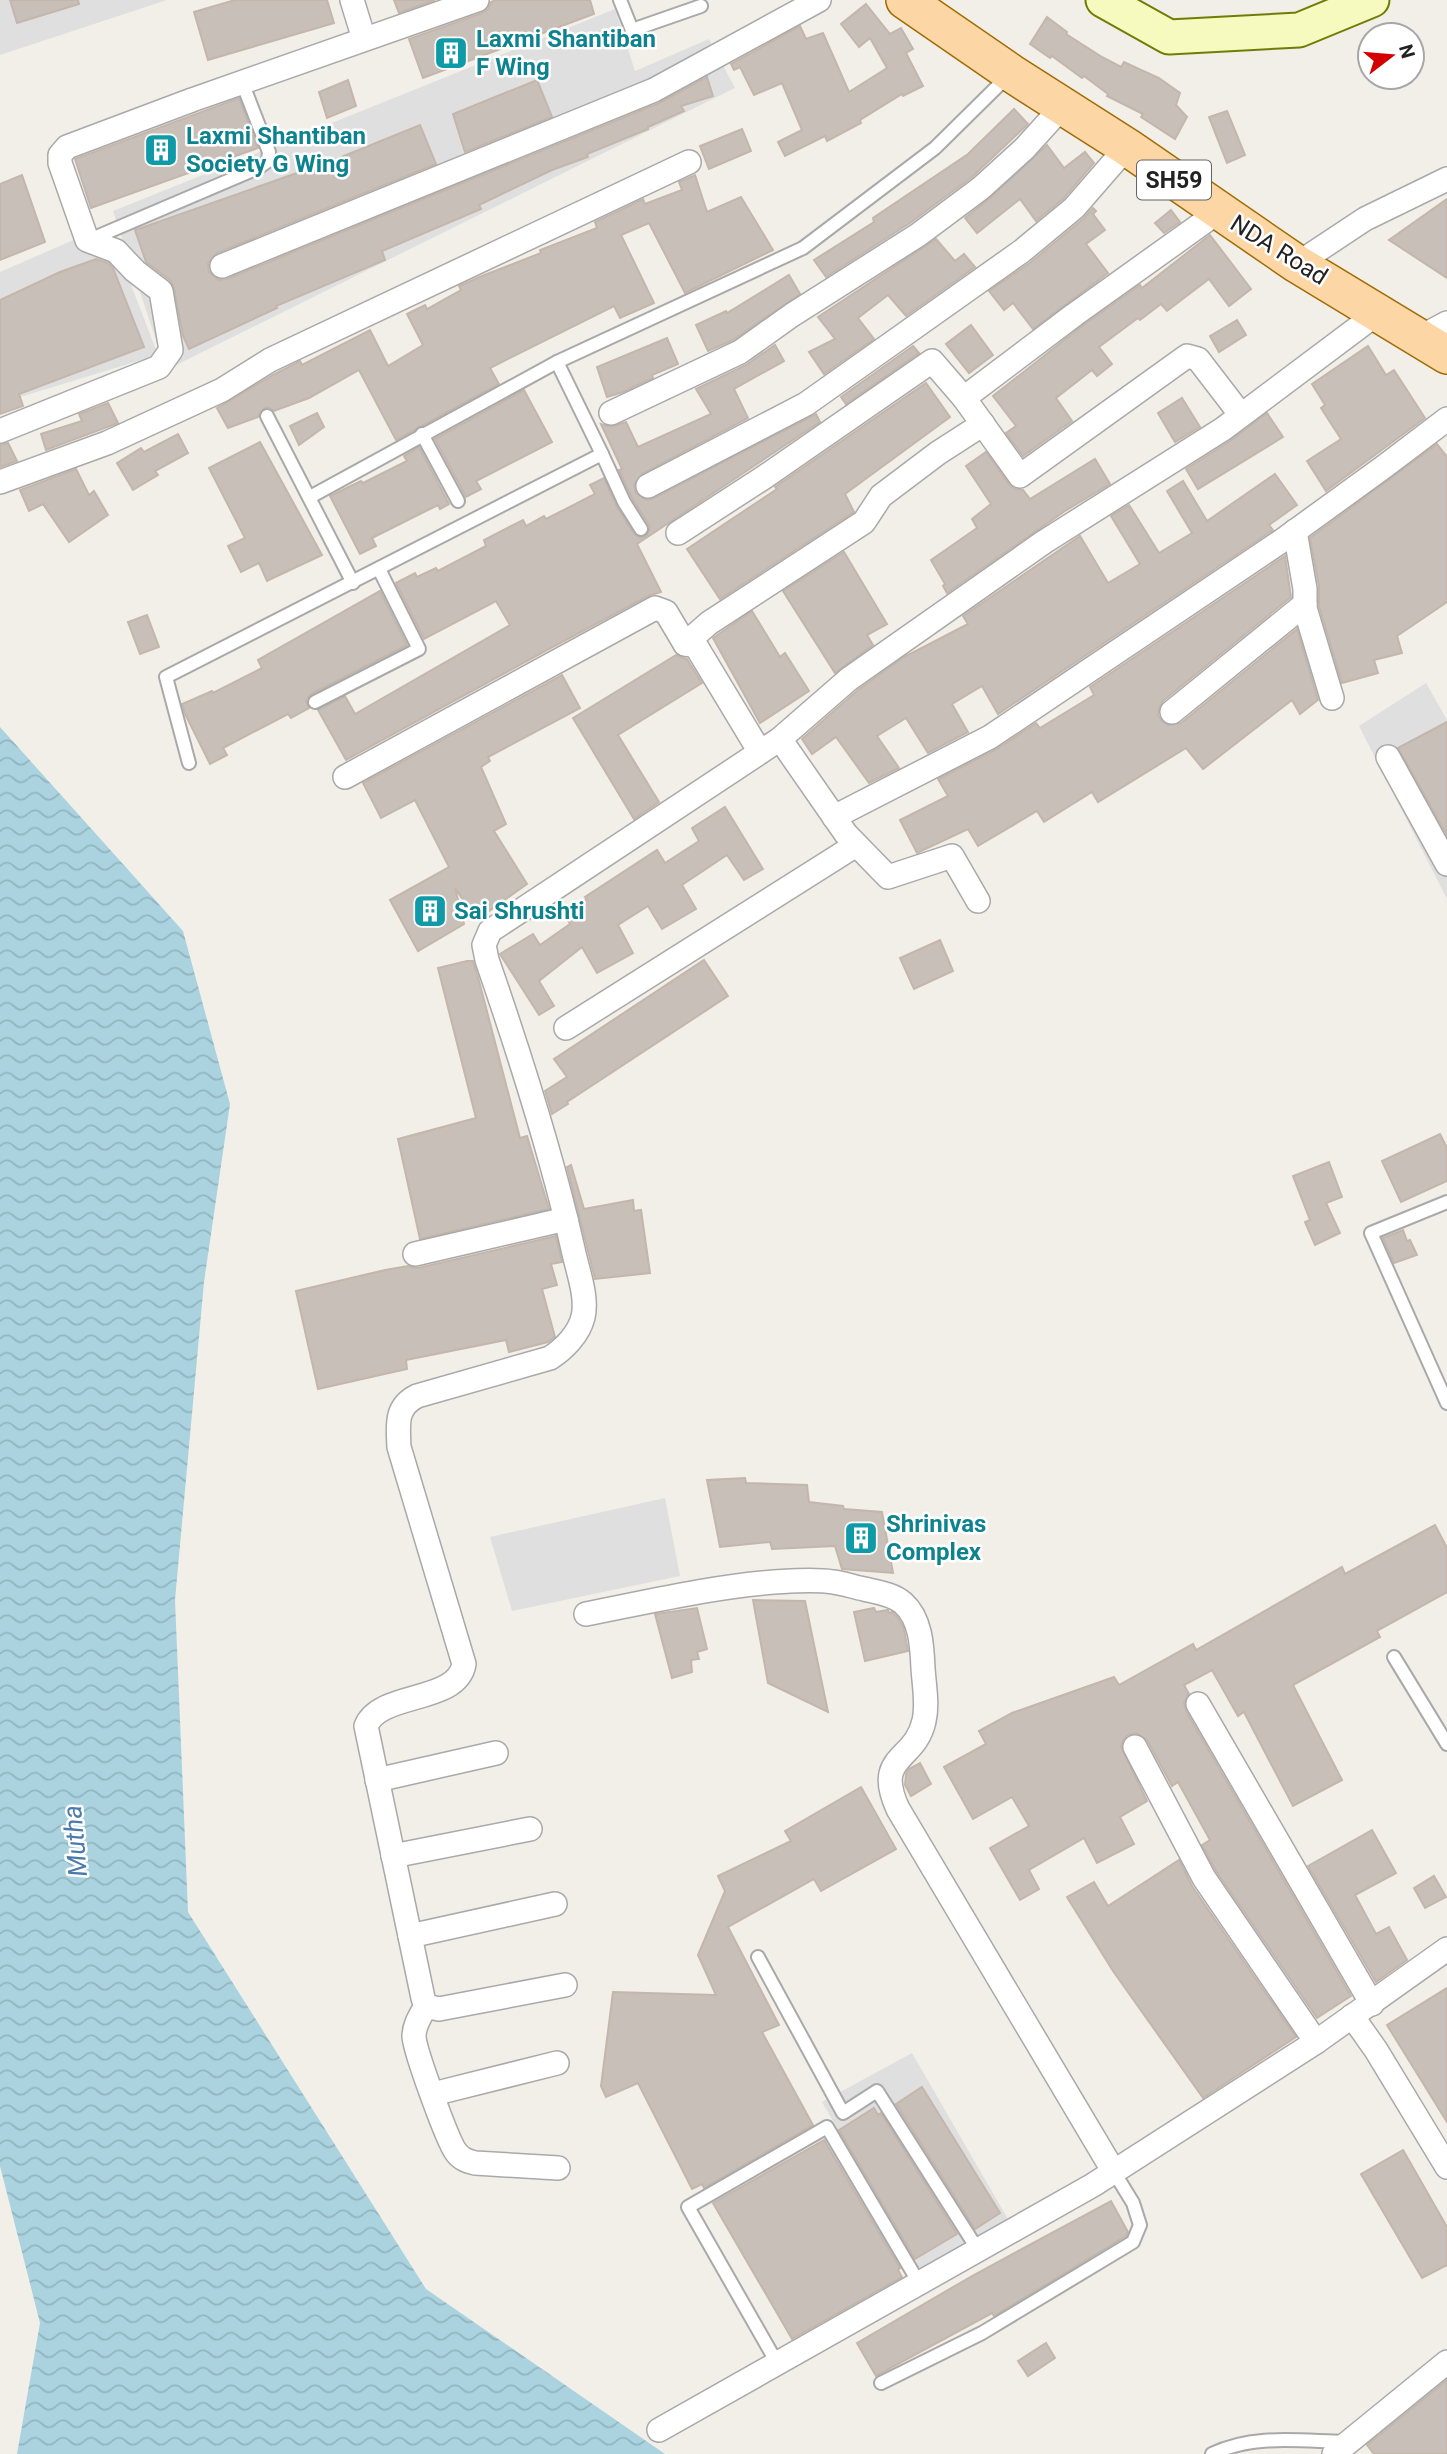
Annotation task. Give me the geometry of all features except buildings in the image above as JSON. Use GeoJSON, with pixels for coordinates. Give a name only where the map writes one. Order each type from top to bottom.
{"type":"FeatureCollection","features":[{"type":"Feature","properties":{"kind":"main road","name":"NDA Road"},"geometry":{"type":"LineString","coordinates":[[905,0],[1297,264],[1379,312],[1438,339]]}},
{"type":"Feature","properties":{"kind":"street"},"geometry":{"type":"LineString","coordinates":[[352,0],[364,39]]}},
{"type":"Feature","properties":{"kind":"street"},"geometry":{"type":"LineString","coordinates":[[0,431],[159,367],[171,350],[160,291],[116,251],[87,240],[60,163],[60,155],[67,147],[242,82],[477,0]]}},
{"type":"Feature","properties":{"kind":"street"},"geometry":{"type":"LineString","coordinates":[[222,266],[654,90],[819,0]]}},
{"type":"Feature","properties":{"kind":"street"},"geometry":{"type":"LineString","coordinates":[[1103,0],[1169,37],[1299,30],[1372,0]]}},
{"type":"Feature","properties":{"kind":"street"},"geometry":{"type":"LineString","coordinates":[[611,413],[740,352],[792,315],[918,235],[981,188],[1024,149],[1063,106]]}},
{"type":"Feature","properties":{"kind":"street"},"geometry":{"type":"LineString","coordinates":[[648,486],[806,404],[1022,251],[1074,208],[1127,147]]}},
{"type":"Feature","properties":{"kind":"street"},"geometry":{"type":"LineString","coordinates":[[0,482],[107,443],[222,390],[270,360],[689,162]]}},
{"type":"Feature","properties":{"kind":"street"},"geometry":{"type":"LineString","coordinates":[[1297,264],[1365,219],[1447,179]]}},
{"type":"Feature","properties":{"kind":"street"},"geometry":{"type":"LineString","coordinates":[[964,398],[1218,212]]}},
{"type":"Feature","properties":{"kind":"street"},"geometry":{"type":"LineString","coordinates":[[558,2168],[475,2163],[458,2155],[449,2140],[414,2035],[426,2006],[366,1726],[369,1718],[383,1709],[451,1683],[463,1670],[464,1664],[399,1447],[398,1416],[404,1405],[417,1396],[550,1358],[572,1339],[583,1317],[583,1294],[566,1219],[518,1048],[487,960],[484,945],[490,931],[760,752],[849,679],[1044,542],[1223,429],[1379,312]]}},
{"type":"Feature","properties":{"kind":"street"},"geometry":{"type":"LineString","coordinates":[[678,533],[763,478],[932,361],[964,398],[1020,476],[1187,356],[1198,359],[1241,415]]}},
{"type":"Feature","properties":{"kind":"street"},"geometry":{"type":"LineString","coordinates":[[834,817],[990,737],[1111,658],[1295,531],[1447,419]]}},
{"type":"Feature","properties":{"kind":"street"},"geometry":{"type":"LineString","coordinates":[[685,645],[709,623],[864,522],[881,496],[938,453],[983,424]]}},
{"type":"Feature","properties":{"kind":"street"},"geometry":{"type":"LineString","coordinates":[[1295,531],[1305,604],[1332,698]]}},
{"type":"Feature","properties":{"kind":"street"},"geometry":{"type":"LineString","coordinates":[[1172,712],[1305,604]]}},
{"type":"Feature","properties":{"kind":"street"},"geometry":{"type":"LineString","coordinates":[[345,777],[655,608],[666,612],[685,645]]}},
{"type":"Feature","properties":{"kind":"street"},"geometry":{"type":"LineString","coordinates":[[685,645],[696,646],[760,752]]}},
{"type":"Feature","properties":{"kind":"street"},"geometry":{"type":"LineString","coordinates":[[780,738],[834,817],[856,845],[888,877],[952,856],[978,901]]}},
{"type":"Feature","properties":{"kind":"street"},"geometry":{"type":"LineString","coordinates":[[1388,757],[1447,864]]}},
{"type":"Feature","properties":{"kind":"street"},"geometry":{"type":"LineString","coordinates":[[566,1028],[856,845]]}},
{"type":"Feature","properties":{"kind":"street"},"geometry":{"type":"LineString","coordinates":[[415,1254],[566,1219]]}},
{"type":"Feature","properties":{"kind":"street"},"geometry":{"type":"LineString","coordinates":[[586,1614],[730,1585],[802,1581],[831,1581],[886,1594],[902,1602],[912,1613],[917,1626],[922,1650],[926,1711],[919,1734],[888,1780],[890,1791],[905,1821],[1114,2172]]}},
{"type":"Feature","properties":{"kind":"street"},"geometry":{"type":"LineString","coordinates":[[1198,1704],[1362,2010],[1376,2050],[1447,2167]]}},
{"type":"Feature","properties":{"kind":"street"},"geometry":{"type":"LineString","coordinates":[[1135,1747],[1204,1878],[1316,2042]]}},
{"type":"Feature","properties":{"kind":"street"},"geometry":{"type":"LineString","coordinates":[[377,1780],[496,1753]]}},
{"type":"Feature","properties":{"kind":"street"},"geometry":{"type":"LineString","coordinates":[[393,1856],[530,1829]]}},
{"type":"Feature","properties":{"kind":"street"},"geometry":{"type":"LineString","coordinates":[[410,1936],[555,1904]]}},
{"type":"Feature","properties":{"kind":"street"},"geometry":{"type":"LineString","coordinates":[[659,2430],[1114,2172],[1316,2042],[1447,1950]]}},
{"type":"Feature","properties":{"kind":"street"},"geometry":{"type":"LineString","coordinates":[[426,2006],[439,2010],[565,1985]]}},
{"type":"Feature","properties":{"kind":"street"},"geometry":{"type":"LineString","coordinates":[[433,2094],[557,2063]]}},
{"type":"Feature","properties":{"kind":"street"},"geometry":{"type":"LineString","coordinates":[[1347,2450],[1447,2362]]}},
{"type":"Feature","properties":{"kind":"lane"},"geometry":{"type":"LineString","coordinates":[[620,0],[632,30],[701,6]]}},
{"type":"Feature","properties":{"kind":"lane"},"geometry":{"type":"LineString","coordinates":[[310,497],[556,362],[803,248],[934,148],[1011,72]]}},
{"type":"Feature","properties":{"kind":"lane"},"geometry":{"type":"LineString","coordinates":[[87,240],[258,167],[268,160],[269,152],[242,82]]}},
{"type":"Feature","properties":{"kind":"lane"},"geometry":{"type":"LineString","coordinates":[[556,362],[624,502],[641,529]]}},
{"type":"Feature","properties":{"kind":"lane"},"geometry":{"type":"LineString","coordinates":[[267,416],[353,583]]}},
{"type":"Feature","properties":{"kind":"lane"},"geometry":{"type":"LineString","coordinates":[[422,434],[458,501]]}},
{"type":"Feature","properties":{"kind":"lane"},"geometry":{"type":"LineString","coordinates":[[189,763],[166,677],[601,454]]}},
{"type":"Feature","properties":{"kind":"lane"},"geometry":{"type":"LineString","coordinates":[[315,702],[419,649],[379,569]]}},
{"type":"Feature","properties":{"kind":"lane"},"geometry":{"type":"LineString","coordinates":[[1447,1202],[1371,1233],[1447,1403]]}},
{"type":"Feature","properties":{"kind":"lane"},"geometry":{"type":"LineString","coordinates":[[1394,1657],[1442,1725],[1447,1744]]}},
{"type":"Feature","properties":{"kind":"lane"},"geometry":{"type":"LineString","coordinates":[[758,1956],[844,2112],[877,2091],[978,2250]]}},
{"type":"Feature","properties":{"kind":"lane"},"geometry":{"type":"LineString","coordinates":[[777,2363],[688,2207],[827,2127],[919,2283]]}},
{"type":"Feature","properties":{"kind":"lane"},"geometry":{"type":"LineString","coordinates":[[881,2383],[982,2333],[1133,2242],[1140,2225],[1133,2203],[1114,2172]]}},
{"type":"Feature","properties":{"kind":"lane"},"geometry":{"type":"LineString","coordinates":[[1212,2454],[1243,2442],[1264,2440],[1347,2450]]}},
{"type":"Feature","properties":{"kind":"shaded area"},"geometry":{"type":"Polygon","coordinates":[[[0,0],[167,0],[0,55],[0,0]]]}},
{"type":"Feature","properties":{"kind":"shaded area"},"geometry":{"type":"Polygon","coordinates":[[[615,9],[635,71],[709,39],[735,88],[166,370],[113,211],[615,9]]]}},
{"type":"Feature","properties":{"kind":"shaded area"},"geometry":{"type":"Polygon","coordinates":[[[108,225],[158,355],[20,397],[0,338],[0,272],[108,225]]]}},
{"type":"Feature","properties":{"kind":"shaded area"},"geometry":{"type":"Polygon","coordinates":[[[1426,683],[1447,720],[1447,899],[1359,726],[1426,683]]]}},
{"type":"Feature","properties":{"kind":"shaded area"},"geometry":{"type":"Polygon","coordinates":[[[665,1498],[680,1576],[512,1611],[490,1537],[665,1498]]]}},
{"type":"Feature","properties":{"kind":"shaded area"},"geometry":{"type":"Polygon","coordinates":[[[912,2053],[1009,2221],[921,2273],[822,2102],[912,2053]]]}},
{"type":"Feature","properties":{"kind":"water","name":"Mutha"},"geometry":{"type":"Polygon","coordinates":[[[0,727],[183,931],[230,1104],[204,1282],[175,1600],[188,1912],[426,2289],[665,2454],[17,2454],[40,2323],[0,2166],[0,727]]]}},
{"type":"Feature","properties":{"kind":"place","name":"Laxmi Shantiban F Wing"},"geometry":{"type":"Point","coordinates":[451,53]}},
{"type":"Feature","properties":{"kind":"place","name":"Laxmi Shantiban Society G Wing"},"geometry":{"type":"Point","coordinates":[161,150]}},
{"type":"Feature","properties":{"kind":"place","name":"Sai Shrushti"},"geometry":{"type":"Point","coordinates":[430,911]}},
{"type":"Feature","properties":{"kind":"place","name":"Shrinivas Complex"},"geometry":{"type":"Point","coordinates":[861,1538]}}]}
